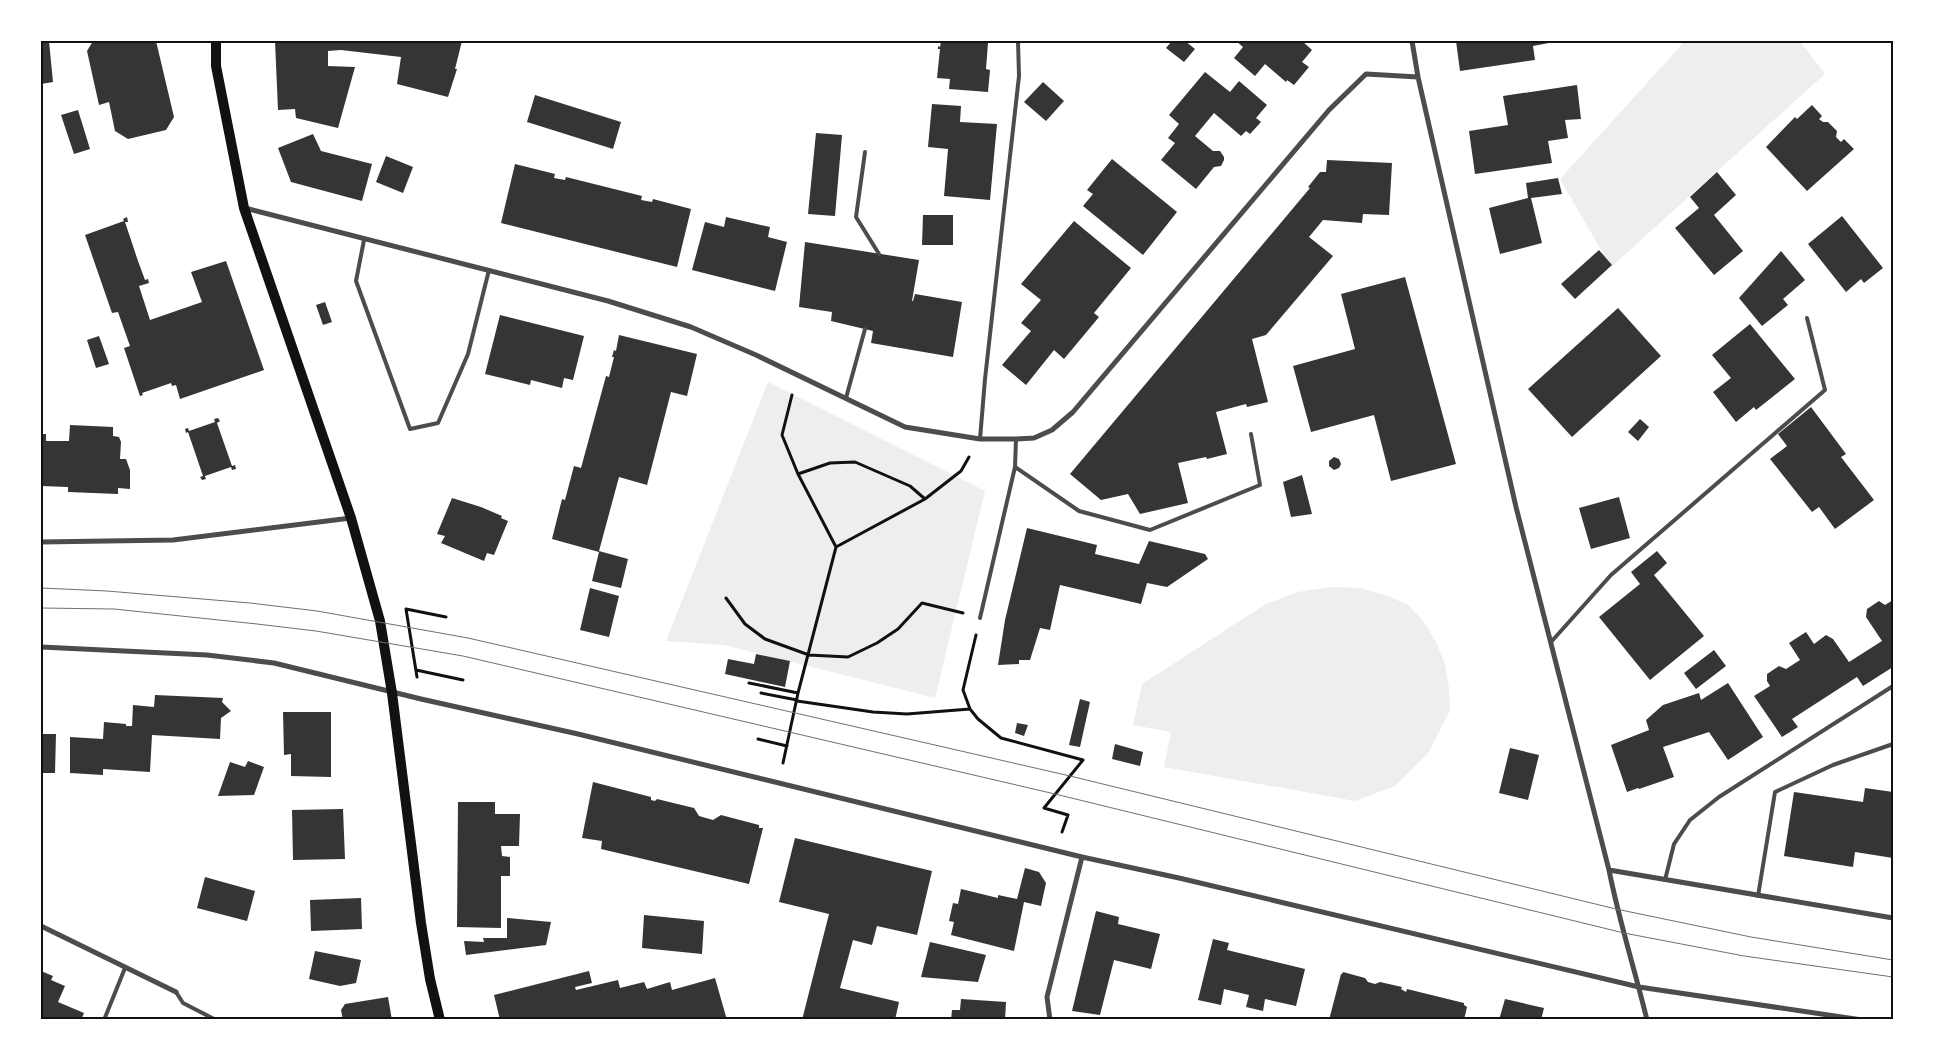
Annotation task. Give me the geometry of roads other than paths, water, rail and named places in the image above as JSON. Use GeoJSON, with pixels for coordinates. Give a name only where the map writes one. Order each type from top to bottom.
{"type":"FeatureCollection","features":[{"type":"Feature","properties":{"kind":"main road"},"geometry":{"type":"LineString","coordinates":[[216,41],[216,66],[244,208],[351,518],[375,604],[392,693],[421,923],[430,978],[440,1020]]}},
{"type":"Feature","properties":{"kind":"street"},"geometry":{"type":"LineString","coordinates":[[1412,41],[1418,77],[1514,497],[1608,870],[1616,909],[1647,1020]]}},
{"type":"Feature","properties":{"kind":"street"},"geometry":{"type":"LineString","coordinates":[[244,208],[608,301],[692,327],[798,375],[905,427],[980,439],[1034,438],[1052,430],[1073,412],[1323,117],[1366,74],[1418,77]]}},
{"type":"Feature","properties":{"kind":"street"},"geometry":{"type":"LineString","coordinates":[[41,542],[174,540],[351,518]]}},
{"type":"Feature","properties":{"kind":"street"},"geometry":{"type":"LineString","coordinates":[[41,648],[207,655],[255,661],[312,672],[392,693],[578,734],[1082,857],[1639,987],[1862,1020]]}},
{"type":"Feature","properties":{"kind":"street"},"geometry":{"type":"LineString","coordinates":[[1050,1020],[1047,997],[1082,857]]}},
{"type":"Feature","properties":{"kind":"street"},"geometry":{"type":"LineString","coordinates":[[1608,870],[1893,918]]}},
{"type":"Feature","properties":{"kind":"street"},"geometry":{"type":"LineString","coordinates":[[41,926],[176,992]]}},
{"type":"Feature","properties":{"kind":"lane"},"geometry":{"type":"LineString","coordinates":[[980,439],[1018,76],[1018,41]]}},
{"type":"Feature","properties":{"kind":"lane"},"geometry":{"type":"LineString","coordinates":[[865,152],[856,217],[879,254]]}},
{"type":"Feature","properties":{"kind":"lane"},"geometry":{"type":"LineString","coordinates":[[364,240],[356,281],[410,429],[438,423],[468,354],[489,270]]}},
{"type":"Feature","properties":{"kind":"lane"},"geometry":{"type":"LineString","coordinates":[[1551,642],[1611,575],[1825,390],[1807,318]]}},
{"type":"Feature","properties":{"kind":"lane"},"geometry":{"type":"LineString","coordinates":[[846,398],[865,329]]}},
{"type":"Feature","properties":{"kind":"lane"},"geometry":{"type":"LineString","coordinates":[[1015,467],[1079,510],[1150,530],[1260,485],[1251,434]]}},
{"type":"Feature","properties":{"kind":"lane"},"geometry":{"type":"LineString","coordinates":[[980,618],[1015,467],[1016,439]]}},
{"type":"Feature","properties":{"kind":"lane"},"geometry":{"type":"LineString","coordinates":[[1665,880],[1674,844],[1690,820],[1719,797],[1893,686]]}},
{"type":"Feature","properties":{"kind":"lane"},"geometry":{"type":"LineString","coordinates":[[1758,896],[1775,792],[1833,764],[1893,744]]}},
{"type":"Feature","properties":{"kind":"lane"},"geometry":{"type":"LineString","coordinates":[[104,1020],[126,968]]}},
{"type":"Feature","properties":{"kind":"lane"},"geometry":{"type":"LineString","coordinates":[[176,992],[183,1003],[216,1020]]}},
{"type":"Feature","properties":{"kind":"tram line"},"geometry":{"type":"LineString","coordinates":[[41,588],[107,591],[250,603],[317,611],[468,638],[1070,776],[1616,909],[1751,937],[1893,960]]}},
{"type":"Feature","properties":{"kind":"tram line"},"geometry":{"type":"LineString","coordinates":[[41,608],[114,609],[257,624],[316,631],[463,656],[1055,794],[1624,933],[1744,956],[1893,977]]}}]}
